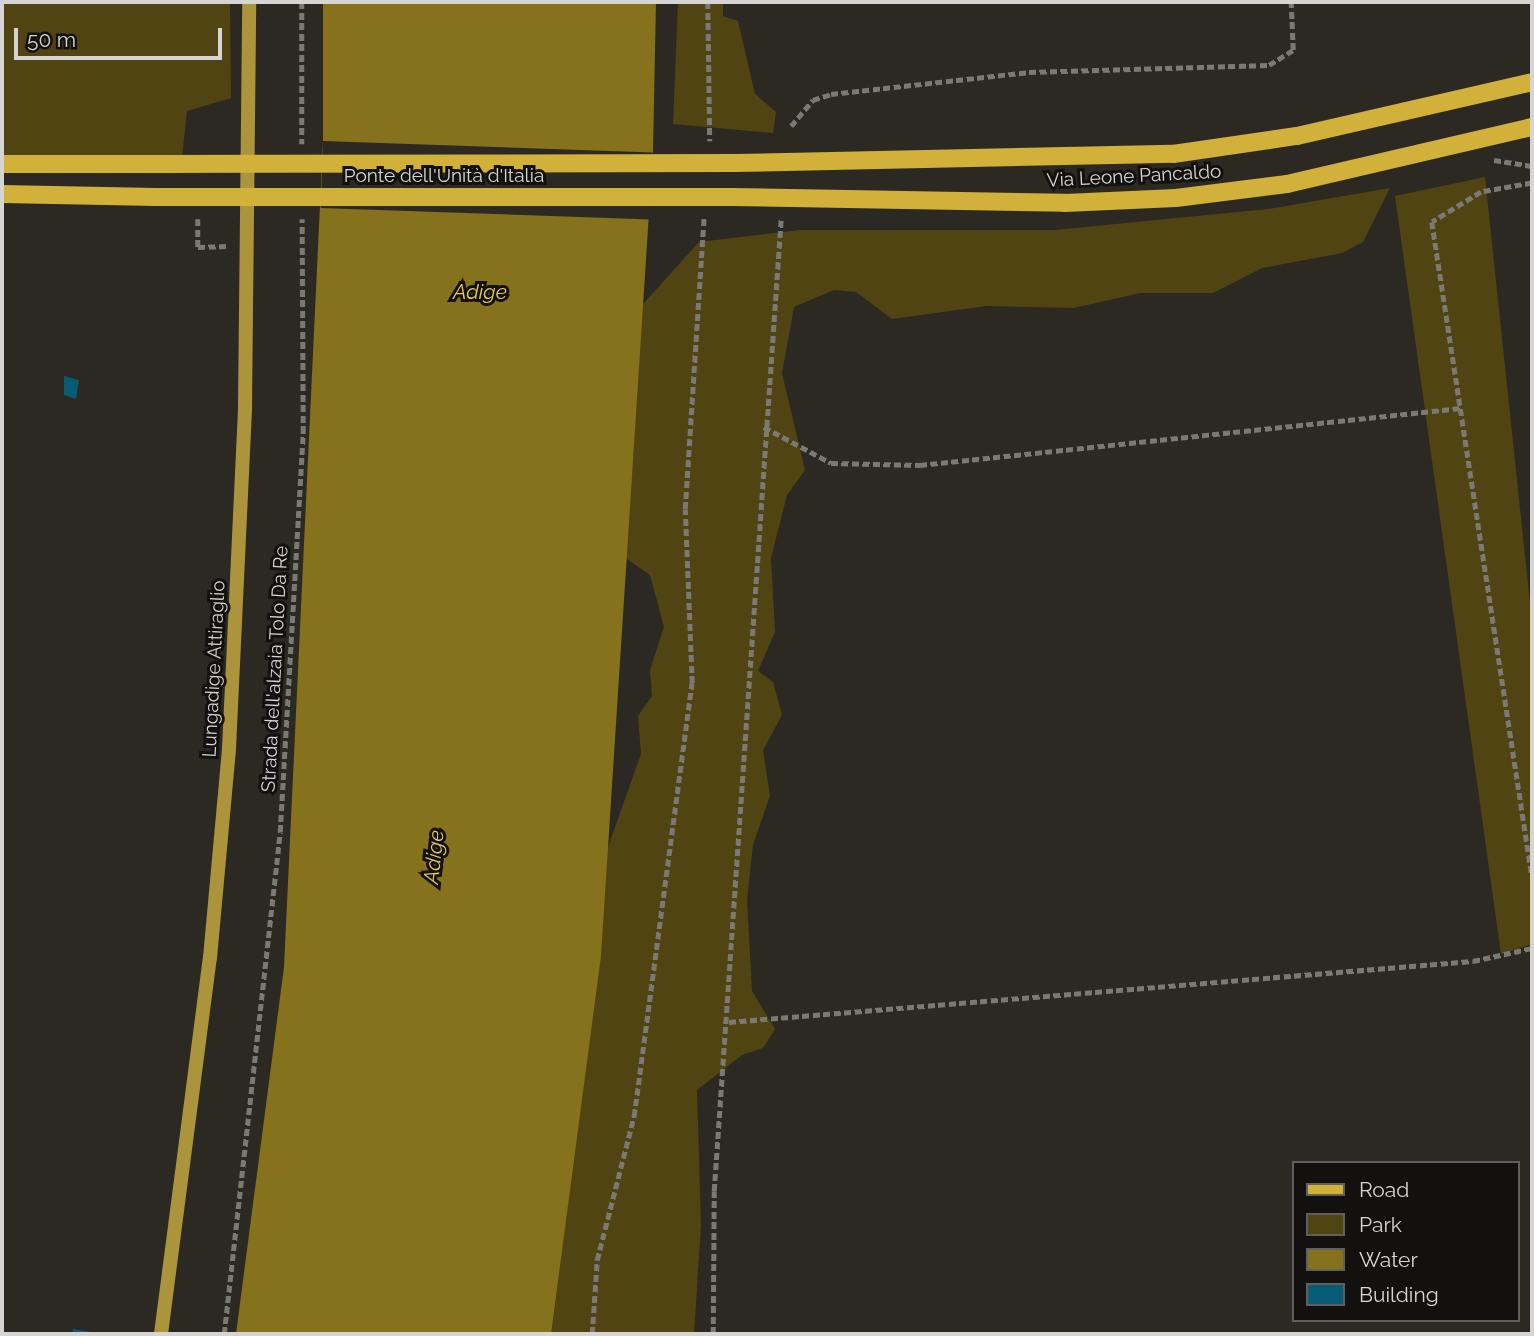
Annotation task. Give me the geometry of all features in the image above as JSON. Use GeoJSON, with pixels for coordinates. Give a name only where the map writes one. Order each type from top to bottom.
{"type":"FeatureCollection","features":[{"type":"Feature","properties":{"kind":"main road","name":"Via Leone Pancaldo"},"geometry":{"type":"LineString","coordinates":[[735,163],[1173,154],[1311,133],[1532,82]]}},
{"type":"Feature","properties":{"kind":"main road","name":"Via Leone Pancaldo"},"geometry":{"type":"LineString","coordinates":[[732,197],[1065,203],[1176,198],[1287,184],[1478,144],[1532,127]]}},
{"type":"Feature","properties":{"kind":"main road","name":"Ponte dell'Unità d'Italia"},"geometry":{"type":"LineString","coordinates":[[2,164],[735,163]]}},
{"type":"Feature","properties":{"kind":"main road","name":"Ponte dell'Unità d'Italia"},"geometry":{"type":"LineString","coordinates":[[2,194],[156,197],[732,197]]}},
{"type":"Feature","properties":{"kind":"street","name":"Lungadige Attiraglio"},"geometry":{"type":"LineString","coordinates":[[161,1334],[210,958],[229,749],[249,246],[249,2]]}},
{"type":"Feature","properties":{"kind":"path"},"geometry":{"type":"LineString","coordinates":[[302,2],[302,155]]}},
{"type":"Feature","properties":{"kind":"path"},"geometry":{"type":"LineString","coordinates":[[708,2],[709,147]]}},
{"type":"Feature","properties":{"kind":"path"},"geometry":{"type":"LineString","coordinates":[[791,126],[813,100],[831,94],[1029,72],[1269,65],[1293,50],[1291,2]]}},
{"type":"Feature","properties":{"kind":"path"},"geometry":{"type":"LineString","coordinates":[[1478,144],[1499,165],[1532,166]]}},
{"type":"Feature","properties":{"kind":"path"},"geometry":{"type":"LineString","coordinates":[[1532,183],[1481,192],[1432,222],[1532,876]]}},
{"type":"Feature","properties":{"kind":"path"},"geometry":{"type":"LineString","coordinates":[[198,197],[198,247],[249,246]]}},
{"type":"Feature","properties":{"kind":"path","name":"Strada dell'alzaia Tolo Da Re"},"geometry":{"type":"LineString","coordinates":[[224,1334],[280,832],[303,433],[302,210]]}},
{"type":"Feature","properties":{"kind":"path"},"geometry":{"type":"LineString","coordinates":[[713,1334],[714,1191],[729,1022],[764,427],[782,211]]}},
{"type":"Feature","properties":{"kind":"path"},"geometry":{"type":"LineString","coordinates":[[592,1334],[597,1260],[636,1103],[692,683],[685,509],[705,213]]}},
{"type":"Feature","properties":{"kind":"path"},"geometry":{"type":"LineString","coordinates":[[764,427],[831,463],[920,465],[1461,408]]}},
{"type":"Feature","properties":{"kind":"path"},"geometry":{"type":"LineString","coordinates":[[729,1022],[1474,961],[1532,948]]}},
{"type":"Feature","properties":{"kind":"green space"},"geometry":{"type":"Polygon","coordinates":[[[2,2],[230,2],[231,98],[187,111],[181,167],[2,159],[2,2]]]}},
{"type":"Feature","properties":{"kind":"green space"},"geometry":{"type":"Polygon","coordinates":[[[678,2],[723,2],[723,16],[738,21],[755,94],[776,112],[773,133],[673,124],[678,2]]]}},
{"type":"Feature","properties":{"kind":"green space"},"geometry":{"type":"Polygon","coordinates":[[[1485,177],[1532,622],[1532,944],[1501,954],[1395,196],[1485,177]]]}},
{"type":"Feature","properties":{"kind":"green space"},"geometry":{"type":"Polygon","coordinates":[[[1390,188],[1363,242],[1342,253],[1262,268],[1213,293],[1140,293],[1074,308],[986,306],[892,319],[856,292],[834,290],[794,307],[782,373],[805,470],[787,495],[771,558],[775,632],[758,671],[773,682],[782,715],[763,750],[770,796],[753,845],[747,899],[752,991],[775,1029],[763,1048],[742,1055],[697,1090],[701,1226],[694,1334],[529,1334],[554,999],[641,754],[638,716],[652,696],[650,670],[664,627],[650,575],[627,559],[620,542],[634,452],[620,420],[626,323],[699,242],[800,230],[1055,230],[1268,209],[1390,188]]]}},
{"type":"Feature","properties":{"kind":"water","name":"Adige"},"geometry":{"type":"Polygon","coordinates":[[[323,2],[656,2],[653,151],[601,956],[551,1334],[236,1334],[284,967],[323,141],[323,2]]]}},
{"type":"Feature","properties":{"kind":"pier"},"geometry":{"type":"Polygon","coordinates":[[[323,141],[653,153],[650,219],[321,208],[323,141]]]}},
{"type":"Feature","properties":{"kind":"building"},"geometry":{"type":"Polygon","coordinates":[[[64,376],[79,380],[76,399],[64,395],[64,376]]]}},
{"type":"Feature","properties":{"kind":"building"},"geometry":{"type":"Polygon","coordinates":[[[73,1329],[97,1333],[72,1334],[73,1329]]]}}]}
